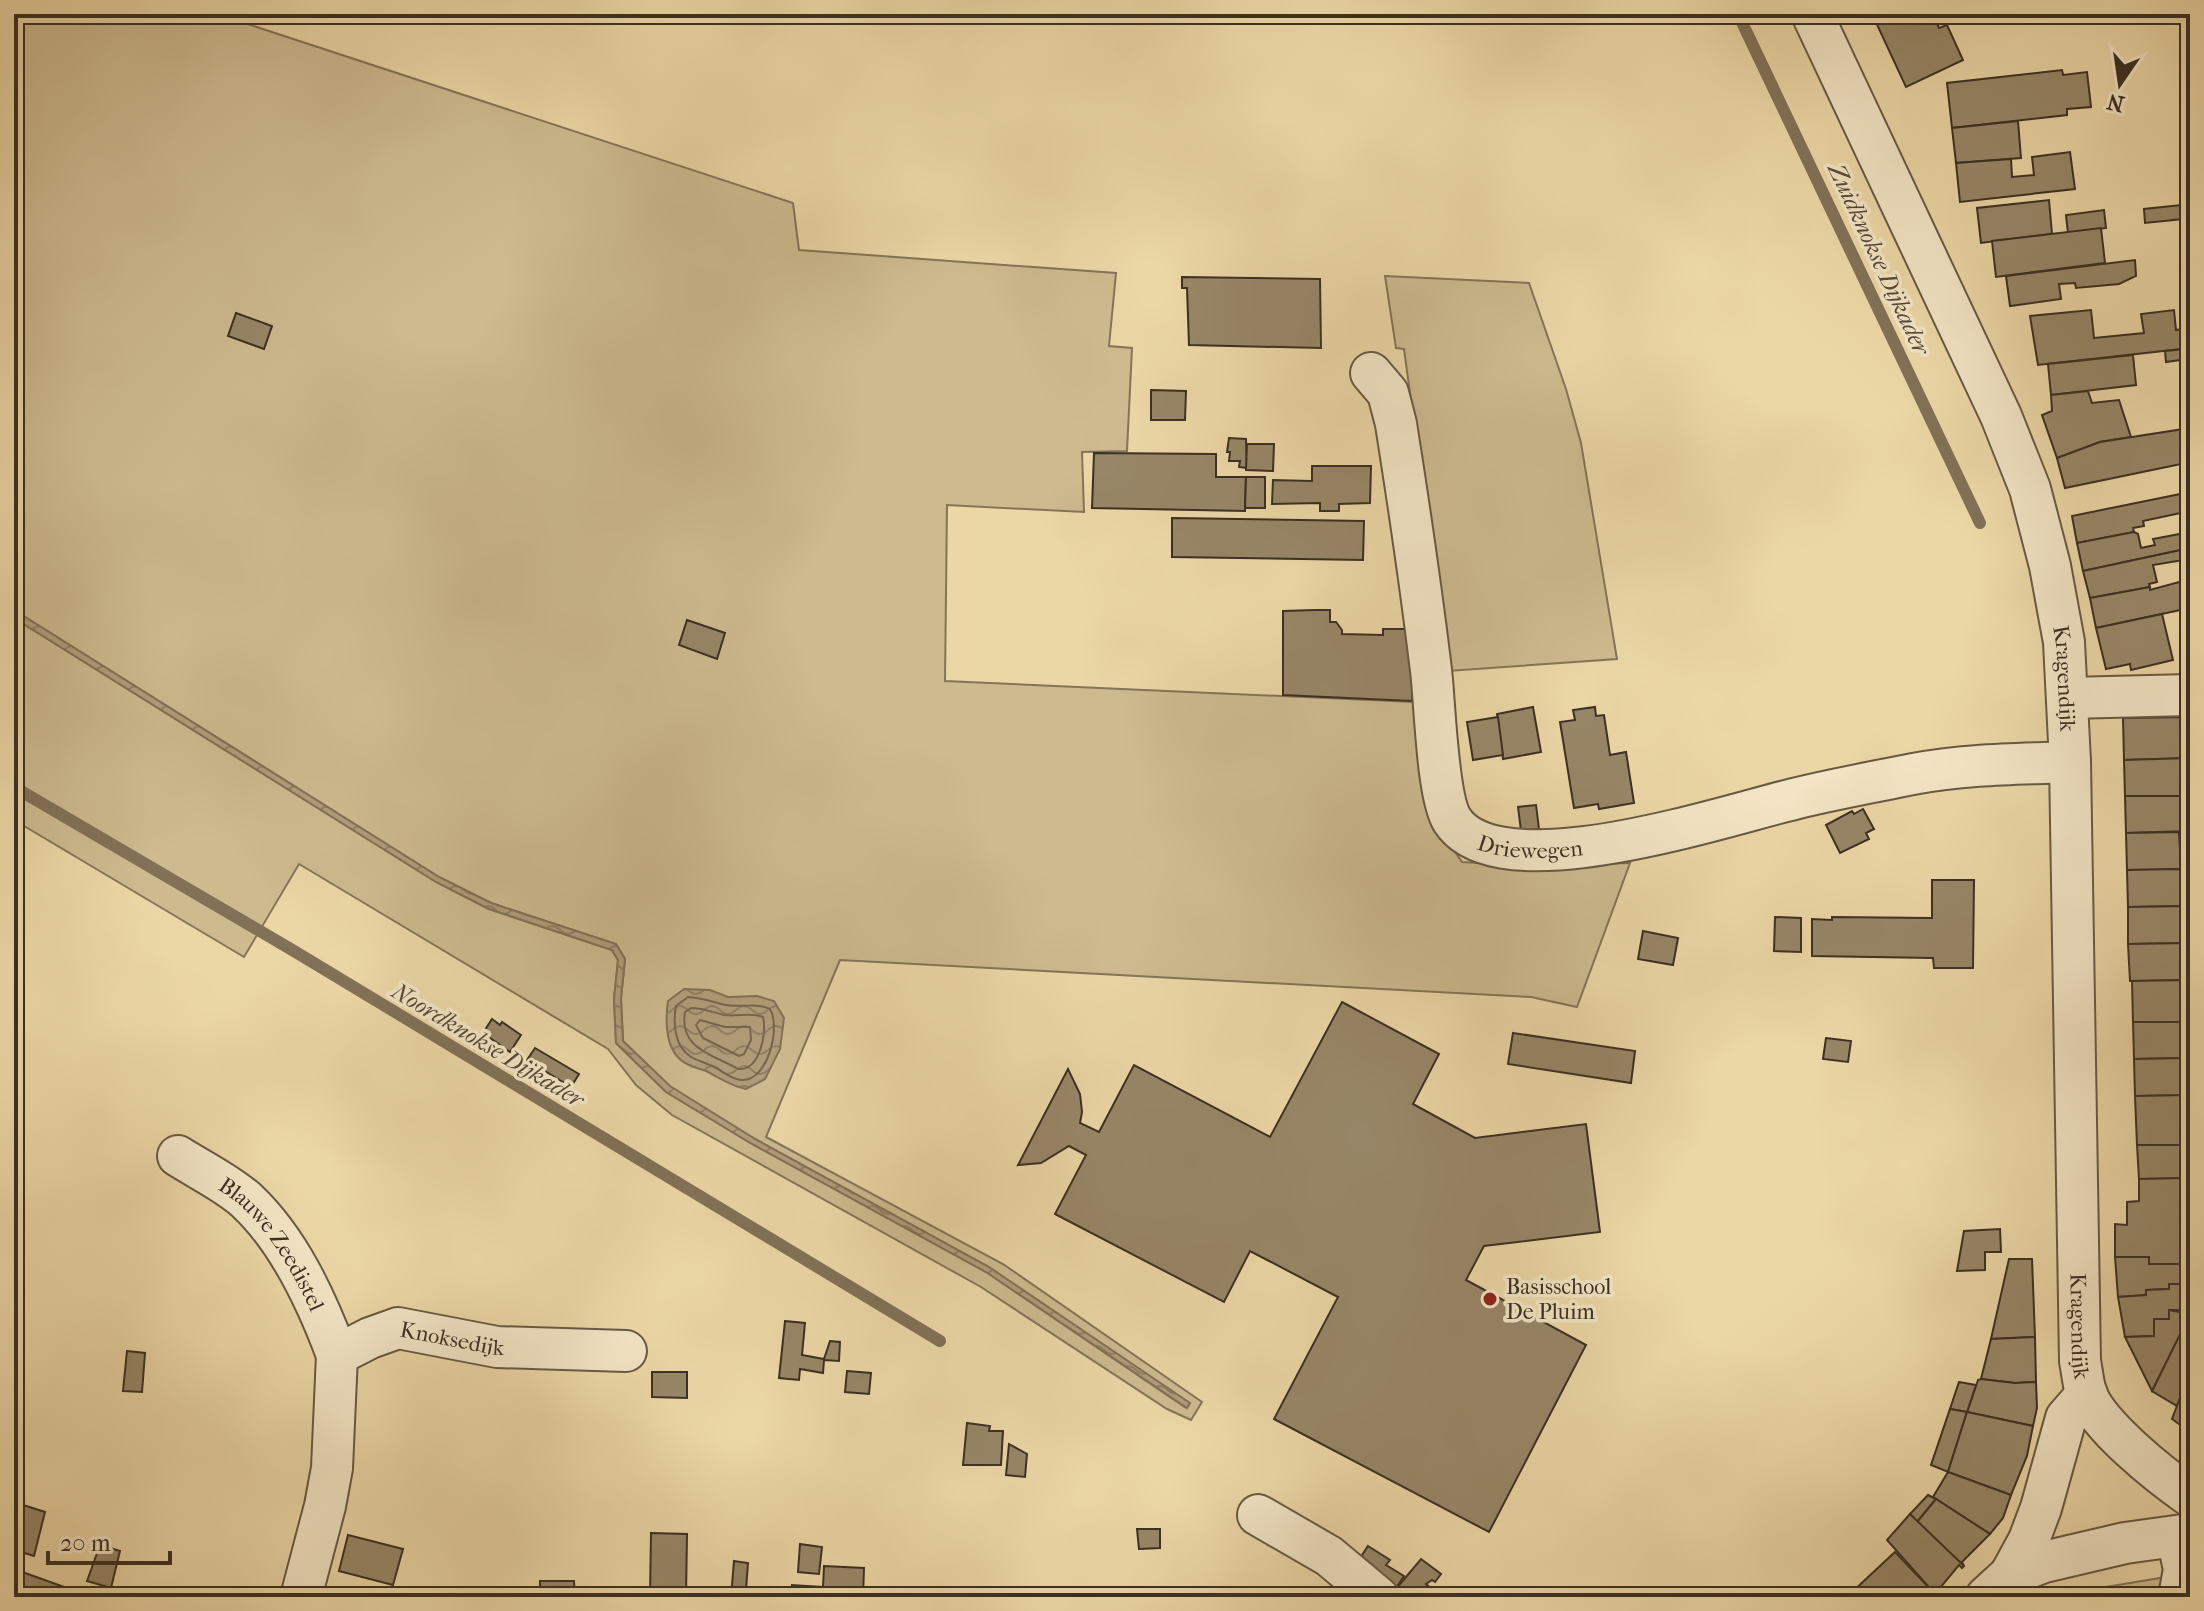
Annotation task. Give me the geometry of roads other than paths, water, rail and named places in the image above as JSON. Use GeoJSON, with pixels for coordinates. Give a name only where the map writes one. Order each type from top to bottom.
{"type":"FeatureCollection","features":[{"type":"Feature","properties":{"kind":"street","name":"Kragendijk"},"geometry":{"type":"LineString","coordinates":[[1812,14],[2001,416],[2030,489],[2050,566],[2061,627],[2068,698],[2080,1361],[2087,1394],[2100,1414],[2141,1458],[2190,1496]]}},
{"type":"Feature","properties":{"kind":"street","name":"Driewegen"},"geometry":{"type":"LineString","coordinates":[[1371,373],[1388,393],[1396,424],[1431,670],[1443,795],[1451,819],[1467,835],[1487,846],[1581,848],[1640,840],[1796,798],[1917,773],[1988,765],[2070,762]]}},
{"type":"Feature","properties":{"kind":"street"},"geometry":{"type":"LineString","coordinates":[[2068,698],[2190,695]]}},
{"type":"Feature","properties":{"kind":"street","name":"Blauwe Zeedistel"},"geometry":{"type":"LineString","coordinates":[[178,1156],[245,1198],[271,1228],[323,1317],[337,1355]]}},
{"type":"Feature","properties":{"kind":"street","name":"Knoksedijk"},"geometry":{"type":"LineString","coordinates":[[337,1355],[398,1328],[497,1347],[626,1351]]}},
{"type":"Feature","properties":{"kind":"street"},"geometry":{"type":"LineString","coordinates":[[301,1597],[332,1468],[337,1355]]}},
{"type":"Feature","properties":{"kind":"street","name":"Kragendijk"},"geometry":{"type":"LineString","coordinates":[[1998,1586],[2029,1540],[2066,1418],[2087,1394]]}},
{"type":"Feature","properties":{"kind":"street"},"geometry":{"type":"LineString","coordinates":[[1258,1515],[1329,1556],[1378,1597]]}},
{"type":"Feature","properties":{"kind":"street"},"geometry":{"type":"LineString","coordinates":[[1998,1586],[2044,1562],[2125,1543],[2183,1535],[2184,1569],[2179,1597]]}},
{"type":"Feature","properties":{"kind":"water"},"geometry":{"type":"Polygon","coordinates":[[[14,610],[439,877],[491,903],[616,944],[625,959],[621,999],[623,1041],[670,1086],[755,1139],[989,1267],[1190,1403],[1187,1408],[986,1272],[752,1144],[666,1092],[616,1043],[614,999],[618,960],[612,950],[489,909],[436,882],[14,618],[14,610]]]}},
{"type":"Feature","properties":{"kind":"water"},"geometry":{"type":"Polygon","coordinates":[[[684,989],[710,990],[728,997],[757,996],[774,1001],[784,1018],[780,1049],[765,1079],[746,1089],[680,1059],[668,1036],[667,1009],[668,1001],[684,989]]]}},
{"type":"Feature","properties":{"kind":"waterway","name":"Zuidknokse Dijkader"},"geometry":{"type":"LineString","coordinates":[[1738,14],[1980,523]]}},
{"type":"Feature","properties":{"kind":"waterway","name":"Noordknokse Dijkader"},"geometry":{"type":"LineString","coordinates":[[14,787],[294,951],[940,1341]]}},
{"type":"Feature","properties":{"kind":"place","name":"Basisschool De Pluim"},"geometry":{"type":"Point","coordinates":[1490,1299]}}]}
